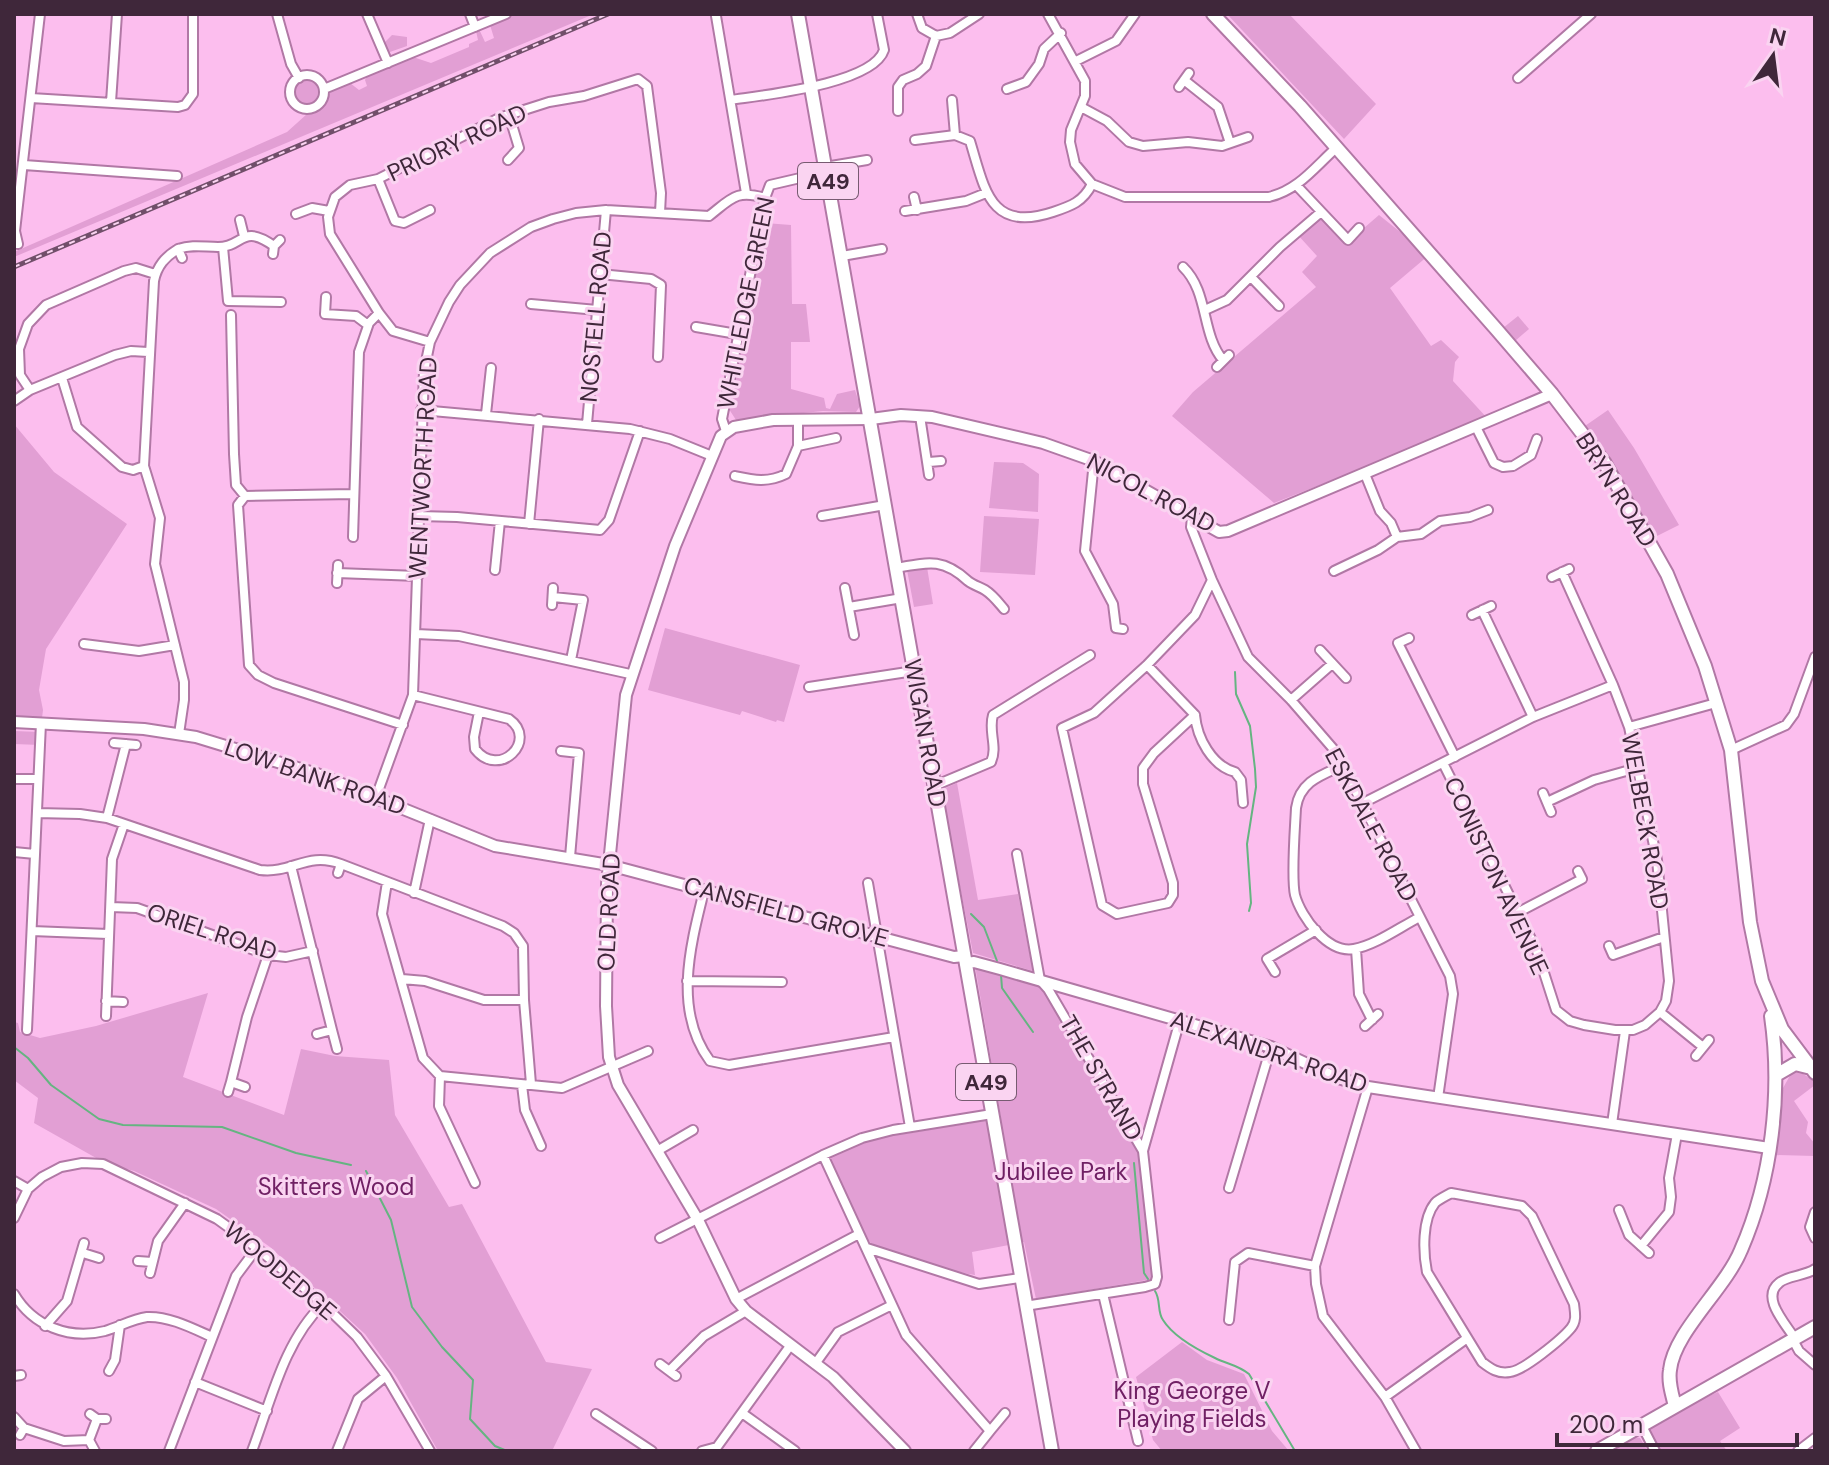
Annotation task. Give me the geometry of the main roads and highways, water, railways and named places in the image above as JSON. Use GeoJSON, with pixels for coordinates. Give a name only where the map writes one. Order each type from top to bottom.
{"type":"FeatureCollection","features":[{"type":"Feature","properties":{"kind":"main road","name":"WIGAN ROAD"},"geometry":{"type":"LineString","coordinates":[[798,14],[1052,1451]]}},
{"type":"Feature","properties":{"kind":"main road","name":"BRYN ROAD"},"geometry":{"type":"LineString","coordinates":[[1213,14],[1300,106],[1552,394],[1604,462],[1667,574],[1705,666],[1731,750],[1750,922],[1762,981],[1782,1029],[1813,1070]]}},
{"type":"Feature","properties":{"kind":"main road"},"geometry":{"type":"LineString","coordinates":[[1675,1406],[1669,1382],[1675,1348],[1725,1281],[1742,1250],[1759,1198],[1769,1148],[1777,1056],[1769,1002]]}},
{"type":"Feature","properties":{"kind":"main road"},"geometry":{"type":"LineString","coordinates":[[1776,1075],[1795,1064],[1813,1070]]}},
{"type":"Feature","properties":{"kind":"main road"},"geometry":{"type":"LineString","coordinates":[[1597,1451],[1815,1327]]}},
{"type":"Feature","properties":{"kind":"waterway"},"geometry":{"type":"LineString","coordinates":[[1235,672],[1236,694],[1250,726],[1255,769],[1256,787],[1247,844],[1249,911]]}},
{"type":"Feature","properties":{"kind":"waterway"},"geometry":{"type":"LineString","coordinates":[[971,914],[984,927],[997,961]]}},
{"type":"Feature","properties":{"kind":"waterway"},"geometry":{"type":"LineString","coordinates":[[1001,975],[1002,988],[1033,1032]]}},
{"type":"Feature","properties":{"kind":"waterway"},"geometry":{"type":"LineString","coordinates":[[14,1047],[51,1085],[99,1119],[123,1125],[222,1127],[296,1153],[351,1165]]}},
{"type":"Feature","properties":{"kind":"waterway"},"geometry":{"type":"LineString","coordinates":[[1134,1163],[1144,1273],[1148,1279]]}},
{"type":"Feature","properties":{"kind":"waterway"},"geometry":{"type":"LineString","coordinates":[[366,1171],[391,1220],[412,1307],[442,1347],[473,1380],[470,1419],[495,1446],[507,1451]]}},
{"type":"Feature","properties":{"kind":"waterway"},"geometry":{"type":"LineString","coordinates":[[1155,1291],[1161,1317],[1173,1332],[1201,1351],[1249,1374],[1295,1451]]}},
{"type":"Feature","properties":{"kind":"railway"},"geometry":{"type":"LineString","coordinates":[[14,267],[608,14]]}},
{"type":"Feature","properties":{"kind":"park label","name":"Jubilee Park"},"geometry":{"type":"Point","coordinates":[1061,1172]}},
{"type":"Feature","properties":{"kind":"park label","name":"Skitters Wood"},"geometry":{"type":"Point","coordinates":[336,1187]}},
{"type":"Feature","properties":{"kind":"park label","name":"King George V Playing Fields"},"geometry":{"type":"Point","coordinates":[1192,1405]}}]}
